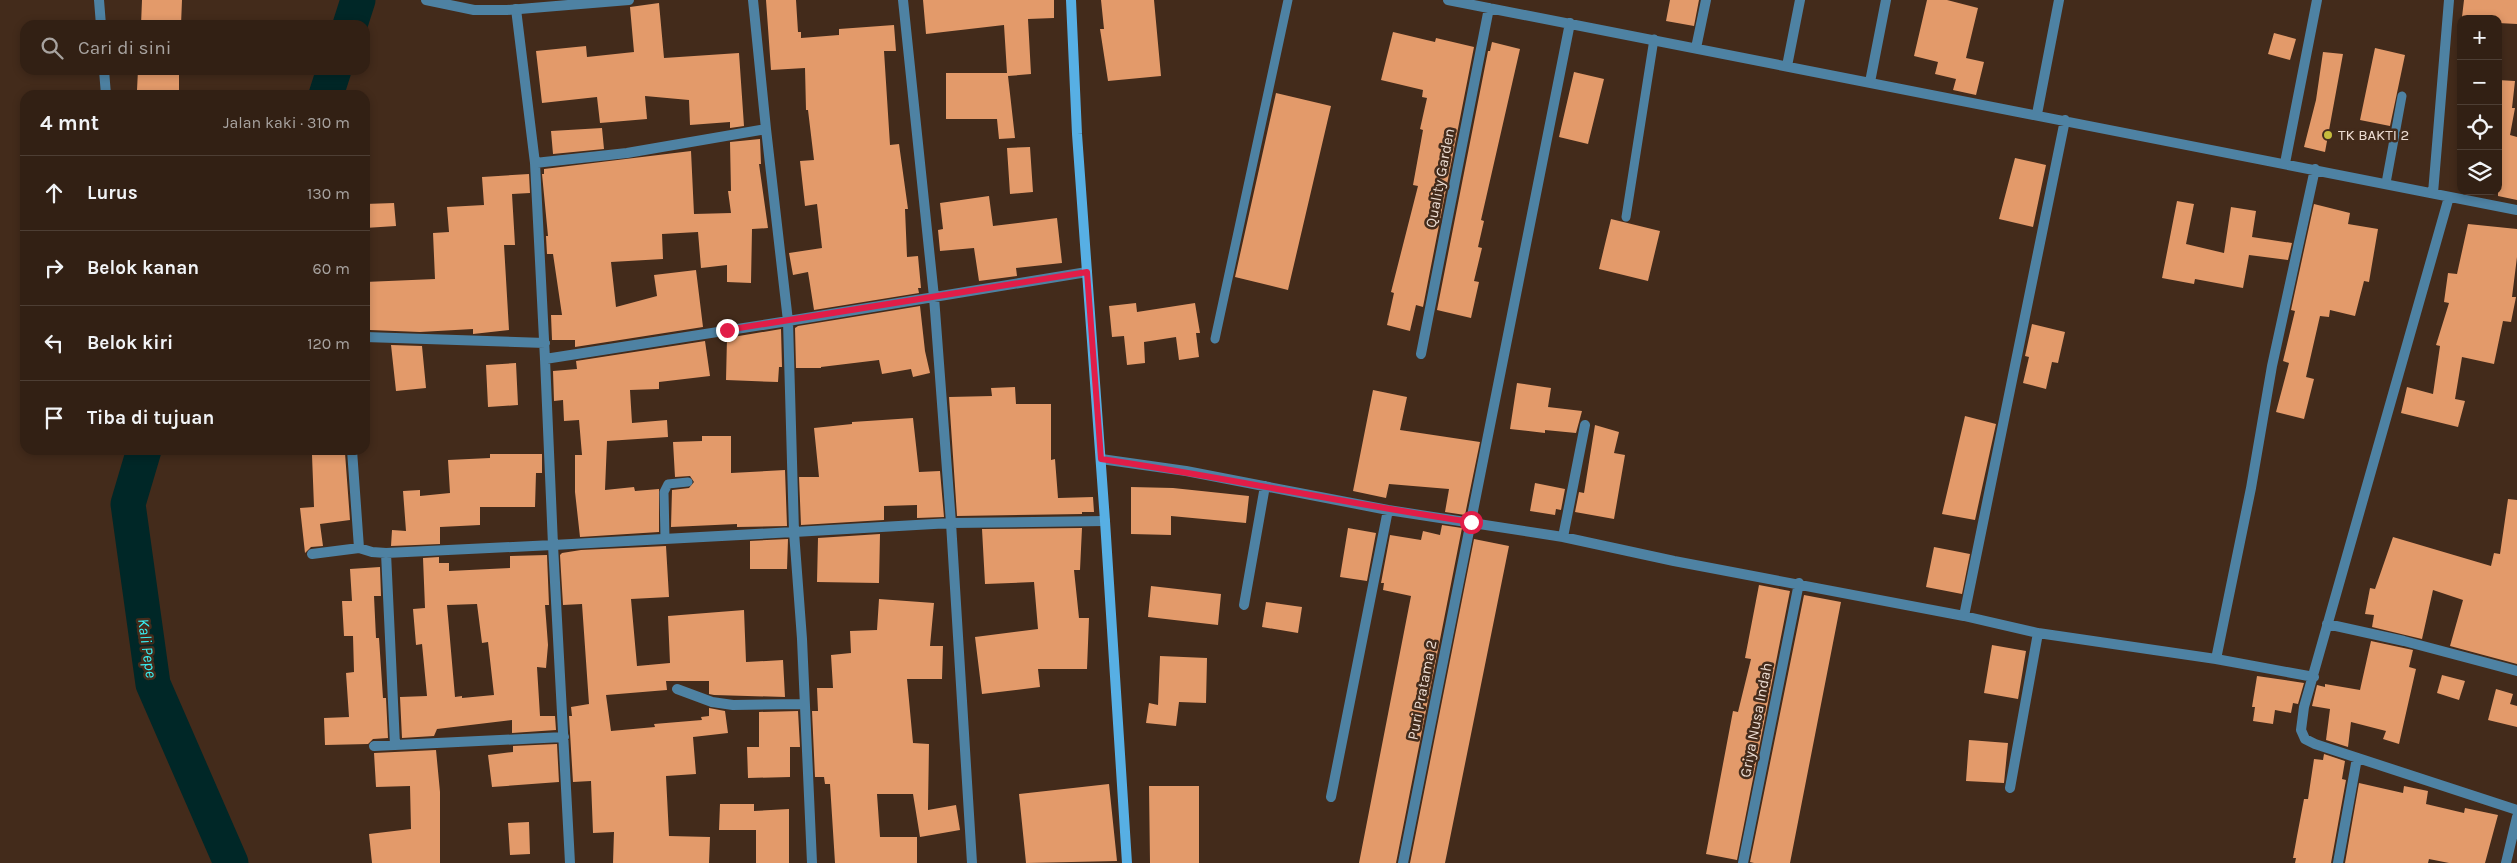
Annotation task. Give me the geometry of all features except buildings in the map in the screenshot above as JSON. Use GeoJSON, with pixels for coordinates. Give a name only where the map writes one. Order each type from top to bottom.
{"type":"FeatureCollection","features":[{"type":"Feature","properties":{"kind":"main road"},"geometry":{"type":"LineString","coordinates":[[1071,0],[1077,134],[1101,459],[1127,863]]}},
{"type":"Feature","properties":{"kind":"street"},"geometry":{"type":"LineString","coordinates":[[99,0],[100,20]]}},
{"type":"Feature","properties":{"kind":"street"},"geometry":{"type":"LineString","coordinates":[[431,1],[474,10],[510,6],[625,0]]}},
{"type":"Feature","properties":{"kind":"street"},"geometry":{"type":"LineString","coordinates":[[753,0],[788,320],[794,532],[805,704],[812,863]]}},
{"type":"Feature","properties":{"kind":"street"},"geometry":{"type":"LineString","coordinates":[[903,0],[934,297],[951,523],[972,863]]}},
{"type":"Feature","properties":{"kind":"street"},"geometry":{"type":"LineString","coordinates":[[1448,0],[2315,168],[2517,210]]}},
{"type":"Feature","properties":{"kind":"street"},"geometry":{"type":"LineString","coordinates":[[1696,48],[1706,0]]}},
{"type":"Feature","properties":{"kind":"street"},"geometry":{"type":"LineString","coordinates":[[1787,66],[1800,0]]}},
{"type":"Feature","properties":{"kind":"street"},"geometry":{"type":"LineString","coordinates":[[1870,82],[1886,0]]}},
{"type":"Feature","properties":{"kind":"street"},"geometry":{"type":"LineString","coordinates":[[2037,114],[2059,0]]}},
{"type":"Feature","properties":{"kind":"street"},"geometry":{"type":"LineString","coordinates":[[2285,163],[2318,0]]}},
{"type":"Feature","properties":{"kind":"street"},"geometry":{"type":"LineString","coordinates":[[2434,193],[2449,0]]}},
{"type":"Feature","properties":{"kind":"street"},"geometry":{"type":"LineString","coordinates":[[510,6],[535,164],[570,863]]}},
{"type":"Feature","properties":{"kind":"street","name":"Quality Garden"},"geometry":{"type":"LineString","coordinates":[[1421,354],[1489,8]]}},
{"type":"Feature","properties":{"kind":"street","name":"Puri Pratama 2"},"geometry":{"type":"LineString","coordinates":[[1403,863],[1570,23]]}},
{"type":"Feature","properties":{"kind":"street"},"geometry":{"type":"LineString","coordinates":[[104,75],[106,90]]}},
{"type":"Feature","properties":{"kind":"street"},"geometry":{"type":"LineString","coordinates":[[1964,616],[2065,120]]}},
{"type":"Feature","properties":{"kind":"street"},"geometry":{"type":"LineString","coordinates":[[535,164],[627,153],[766,129]]}},
{"type":"Feature","properties":{"kind":"street"},"geometry":{"type":"LineString","coordinates":[[2216,660],[2251,488],[2272,366],[2315,168]]}},
{"type":"Feature","properties":{"kind":"street"},"geometry":{"type":"LineString","coordinates":[[2449,197],[2327,624],[2302,718],[2301,730],[2305,739],[2357,758],[2517,810]]}},
{"type":"Feature","properties":{"kind":"street"},"geometry":{"type":"LineString","coordinates":[[546,359],[1087,272]]}},
{"type":"Feature","properties":{"kind":"street"},"geometry":{"type":"LineString","coordinates":[[370,337],[545,343]]}},
{"type":"Feature","properties":{"kind":"street"},"geometry":{"type":"LineString","coordinates":[[1563,537],[1585,425]]}},
{"type":"Feature","properties":{"kind":"street"},"geometry":{"type":"LineString","coordinates":[[352,455],[359,548]]}},
{"type":"Feature","properties":{"kind":"street"},"geometry":{"type":"LineString","coordinates":[[1101,459],[1186,471],[1388,510],[1563,537],[1674,561],[1799,583],[1964,616],[2038,633],[2314,677]]}},
{"type":"Feature","properties":{"kind":"street"},"geometry":{"type":"LineString","coordinates":[[1244,605],[1265,486]]}},
{"type":"Feature","properties":{"kind":"street"},"geometry":{"type":"LineString","coordinates":[[1331,797],[1388,510]]}},
{"type":"Feature","properties":{"kind":"street"},"geometry":{"type":"LineString","coordinates":[[312,554],[359,548],[372,552],[386,552],[951,523],[1105,521]]}},
{"type":"Feature","properties":{"kind":"street"},"geometry":{"type":"LineString","coordinates":[[386,552],[395,745]]}},
{"type":"Feature","properties":{"kind":"street","name":"Griya Nusa Indah"},"geometry":{"type":"LineString","coordinates":[[1743,863],[1799,583]]}},
{"type":"Feature","properties":{"kind":"street"},"geometry":{"type":"LineString","coordinates":[[2327,624],[2404,641],[2517,671]]}},
{"type":"Feature","properties":{"kind":"street"},"geometry":{"type":"LineString","coordinates":[[2010,788],[2038,633]]}},
{"type":"Feature","properties":{"kind":"street"},"geometry":{"type":"LineString","coordinates":[[677,689],[712,702],[733,705],[805,704]]}},
{"type":"Feature","properties":{"kind":"street"},"geometry":{"type":"LineString","coordinates":[[374,746],[564,738]]}},
{"type":"Feature","properties":{"kind":"street"},"geometry":{"type":"LineString","coordinates":[[2338,863],[2357,758]]}},
{"type":"Feature","properties":{"kind":"street"},"geometry":{"type":"LineString","coordinates":[[2506,863],[2517,817]]}},
{"type":"Feature","properties":{"kind":"lane"},"geometry":{"type":"LineString","coordinates":[[1215,339],[1288,0]]}},
{"type":"Feature","properties":{"kind":"lane"},"geometry":{"type":"LineString","coordinates":[[1626,217],[1654,39]]}},
{"type":"Feature","properties":{"kind":"lane"},"geometry":{"type":"LineString","coordinates":[[2386,183],[2402,96]]}},
{"type":"Feature","properties":{"kind":"lane"},"geometry":{"type":"LineString","coordinates":[[665,538],[664,492],[668,484],[688,482]]}},
{"type":"Feature","properties":{"kind":"waterway","name":"Kali Pepe"},"geometry":{"type":"LineString","coordinates":[[352,20],[358,0]]}},
{"type":"Feature","properties":{"kind":"waterway","name":"Kali Pepe"},"geometry":{"type":"LineString","coordinates":[[328,90],[332,75]]}},
{"type":"Feature","properties":{"kind":"waterway","name":"Kali Pepe"},"geometry":{"type":"LineString","coordinates":[[143,455],[128,504],[153,684],[231,863]]}},
{"type":"Feature","properties":{"kind":"place","name":"TK BAKTI 2"},"geometry":{"type":"Point","coordinates":[2328,135]}},
{"type":"Feature","properties":{"kind":"route"},"geometry":{"type":"LineString","coordinates":[[727,330],[1087,272],[1101,459],[1186,471],[1388,510],[1471,522]]}}]}
